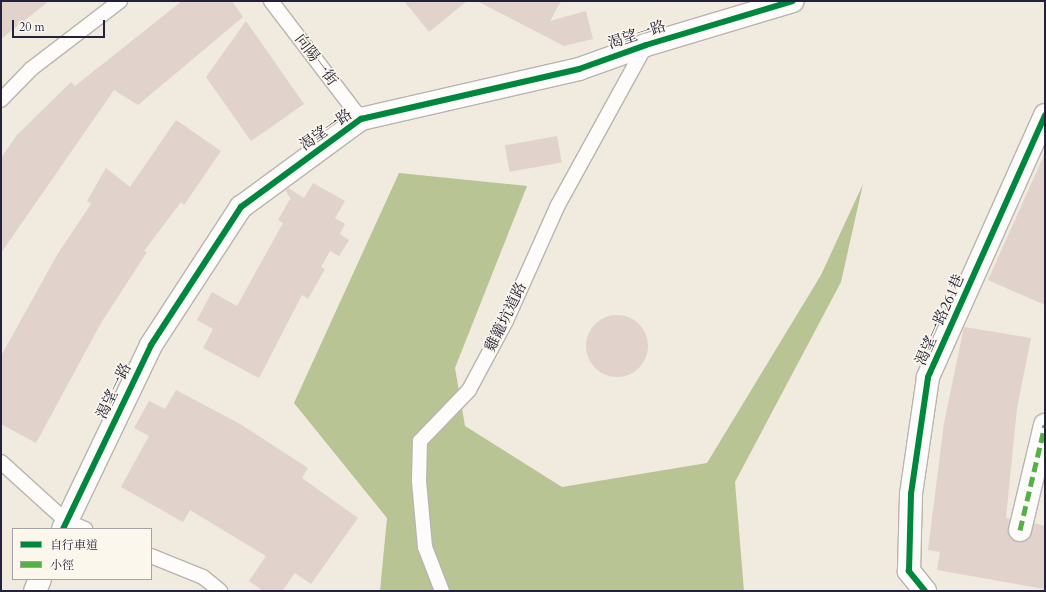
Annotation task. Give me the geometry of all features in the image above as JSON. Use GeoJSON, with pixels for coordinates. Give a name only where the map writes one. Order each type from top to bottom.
{"type":"FeatureCollection","features":[{"type":"Feature","properties":{"kind":"street","name":"渴望一路"},"geometry":{"type":"LineString","coordinates":[[71,526],[151,345],[241,207],[361,119],[579,69],[646,44],[791,1]]}},
{"type":"Feature","properties":{"kind":"street","name":"渴望一路261巷"},"geometry":{"type":"LineString","coordinates":[[925,591],[909,571],[911,494],[928,377],[1045,115]]}},
{"type":"Feature","properties":{"kind":"street"},"geometry":{"type":"LineString","coordinates":[[1020,530],[1045,425]]}},
{"type":"Feature","properties":{"kind":"street"},"geometry":{"type":"LineString","coordinates":[[35,591],[40,580]]}},
{"type":"Feature","properties":{"kind":"lane"},"geometry":{"type":"LineString","coordinates":[[1,100],[31,69],[120,1]]}},
{"type":"Feature","properties":{"kind":"lane","name":"向陽一街"},"geometry":{"type":"LineString","coordinates":[[271,1],[361,119]]}},
{"type":"Feature","properties":{"kind":"lane","name":"雞籠坑道路"},"geometry":{"type":"LineString","coordinates":[[442,591],[425,547],[419,481],[420,440],[469,390],[506,321],[558,205],[646,44]]}},
{"type":"Feature","properties":{"kind":"lane"},"geometry":{"type":"LineString","coordinates":[[1,462],[71,526]]}},
{"type":"Feature","properties":{"kind":"lane"},"geometry":{"type":"LineString","coordinates":[[152,556],[203,577],[220,591]]}},
{"type":"Feature","properties":{"kind":"green space"},"geometry":{"type":"Polygon","coordinates":[[[399,173],[527,186],[455,368],[465,426],[562,487],[707,463],[821,275],[863,184],[841,282],[735,482],[744,591],[380,591],[387,518],[294,403],[399,173]]]}},
{"type":"Feature","properties":{"kind":"building"},"geometry":{"type":"Polygon","coordinates":[[[1,1],[49,1],[1,39],[1,1]]]}},
{"type":"Feature","properties":{"kind":"building"},"geometry":{"type":"Polygon","coordinates":[[[182,1],[232,1],[243,17],[138,105],[114,90],[1,253],[1,158],[17,135],[71,82],[75,86],[182,1]]]}},
{"type":"Feature","properties":{"kind":"building"},"geometry":{"type":"Polygon","coordinates":[[[404,1],[467,1],[429,32],[404,1]]]}},
{"type":"Feature","properties":{"kind":"building"},"geometry":{"type":"Polygon","coordinates":[[[477,1],[561,1],[550,21],[586,11],[593,39],[564,46],[477,1]]]}},
{"type":"Feature","properties":{"kind":"building"},"geometry":{"type":"Polygon","coordinates":[[[246,21],[304,104],[251,141],[206,77],[246,21]]]}},
{"type":"Feature","properties":{"kind":"building"},"geometry":{"type":"Polygon","coordinates":[[[176,120],[221,151],[184,205],[181,202],[144,251],[147,252],[101,323],[36,443],[1,424],[1,356],[57,255],[91,204],[87,201],[106,168],[130,187],[176,120]]]}},
{"type":"Feature","properties":{"kind":"building"},"geometry":{"type":"Polygon","coordinates":[[[557,136],[562,163],[509,172],[505,145],[557,136]]]}},
{"type":"Feature","properties":{"kind":"building"},"geometry":{"type":"Polygon","coordinates":[[[1045,153],[1045,305],[988,280],[1045,153]]]}},
{"type":"Feature","properties":{"kind":"building"},"geometry":{"type":"Polygon","coordinates":[[[313,183],[345,201],[335,218],[345,224],[340,234],[349,240],[339,256],[330,251],[321,267],[325,269],[308,299],[302,295],[259,378],[203,348],[213,329],[197,320],[212,292],[237,306],[283,223],[278,220],[290,199],[292,201],[285,190],[288,188],[304,198],[313,183]]]}},
{"type":"Feature","properties":{"kind":"building"},"geometry":{"type":"Polygon","coordinates":[[[617,315],[629,318],[639,324],[645,334],[648,346],[645,358],[639,368],[629,374],[617,377],[605,374],[595,368],[589,358],[586,346],[589,334],[595,324],[605,318],[617,315]]]}},
{"type":"Feature","properties":{"kind":"building"},"geometry":{"type":"Polygon","coordinates":[[[964,327],[1031,338],[1017,408],[1006,518],[1010,519],[1008,534],[1017,542],[1029,538],[1034,523],[1045,526],[1045,589],[937,570],[940,552],[928,550],[944,423],[964,327]]]}},
{"type":"Feature","properties":{"kind":"building"},"geometry":{"type":"Polygon","coordinates":[[[176,390],[240,424],[308,468],[302,478],[358,518],[311,584],[295,573],[282,591],[263,591],[249,581],[266,556],[190,510],[183,522],[121,487],[149,436],[134,428],[149,401],[165,409],[176,390]]]}},
{"type":"Feature","properties":{"kind":"marked path"},"geometry":{"type":"LineString","coordinates":[[1020,530],[1045,425]]}},
{"type":"Feature","properties":{"kind":"cycle path"},"geometry":{"type":"LineString","coordinates":[[63,528],[151,345],[241,207],[361,119],[579,69],[646,45],[793,1]]}},
{"type":"Feature","properties":{"kind":"cycle path"},"geometry":{"type":"LineString","coordinates":[[925,591],[909,571],[911,494],[928,377],[1045,115]]}}]}
